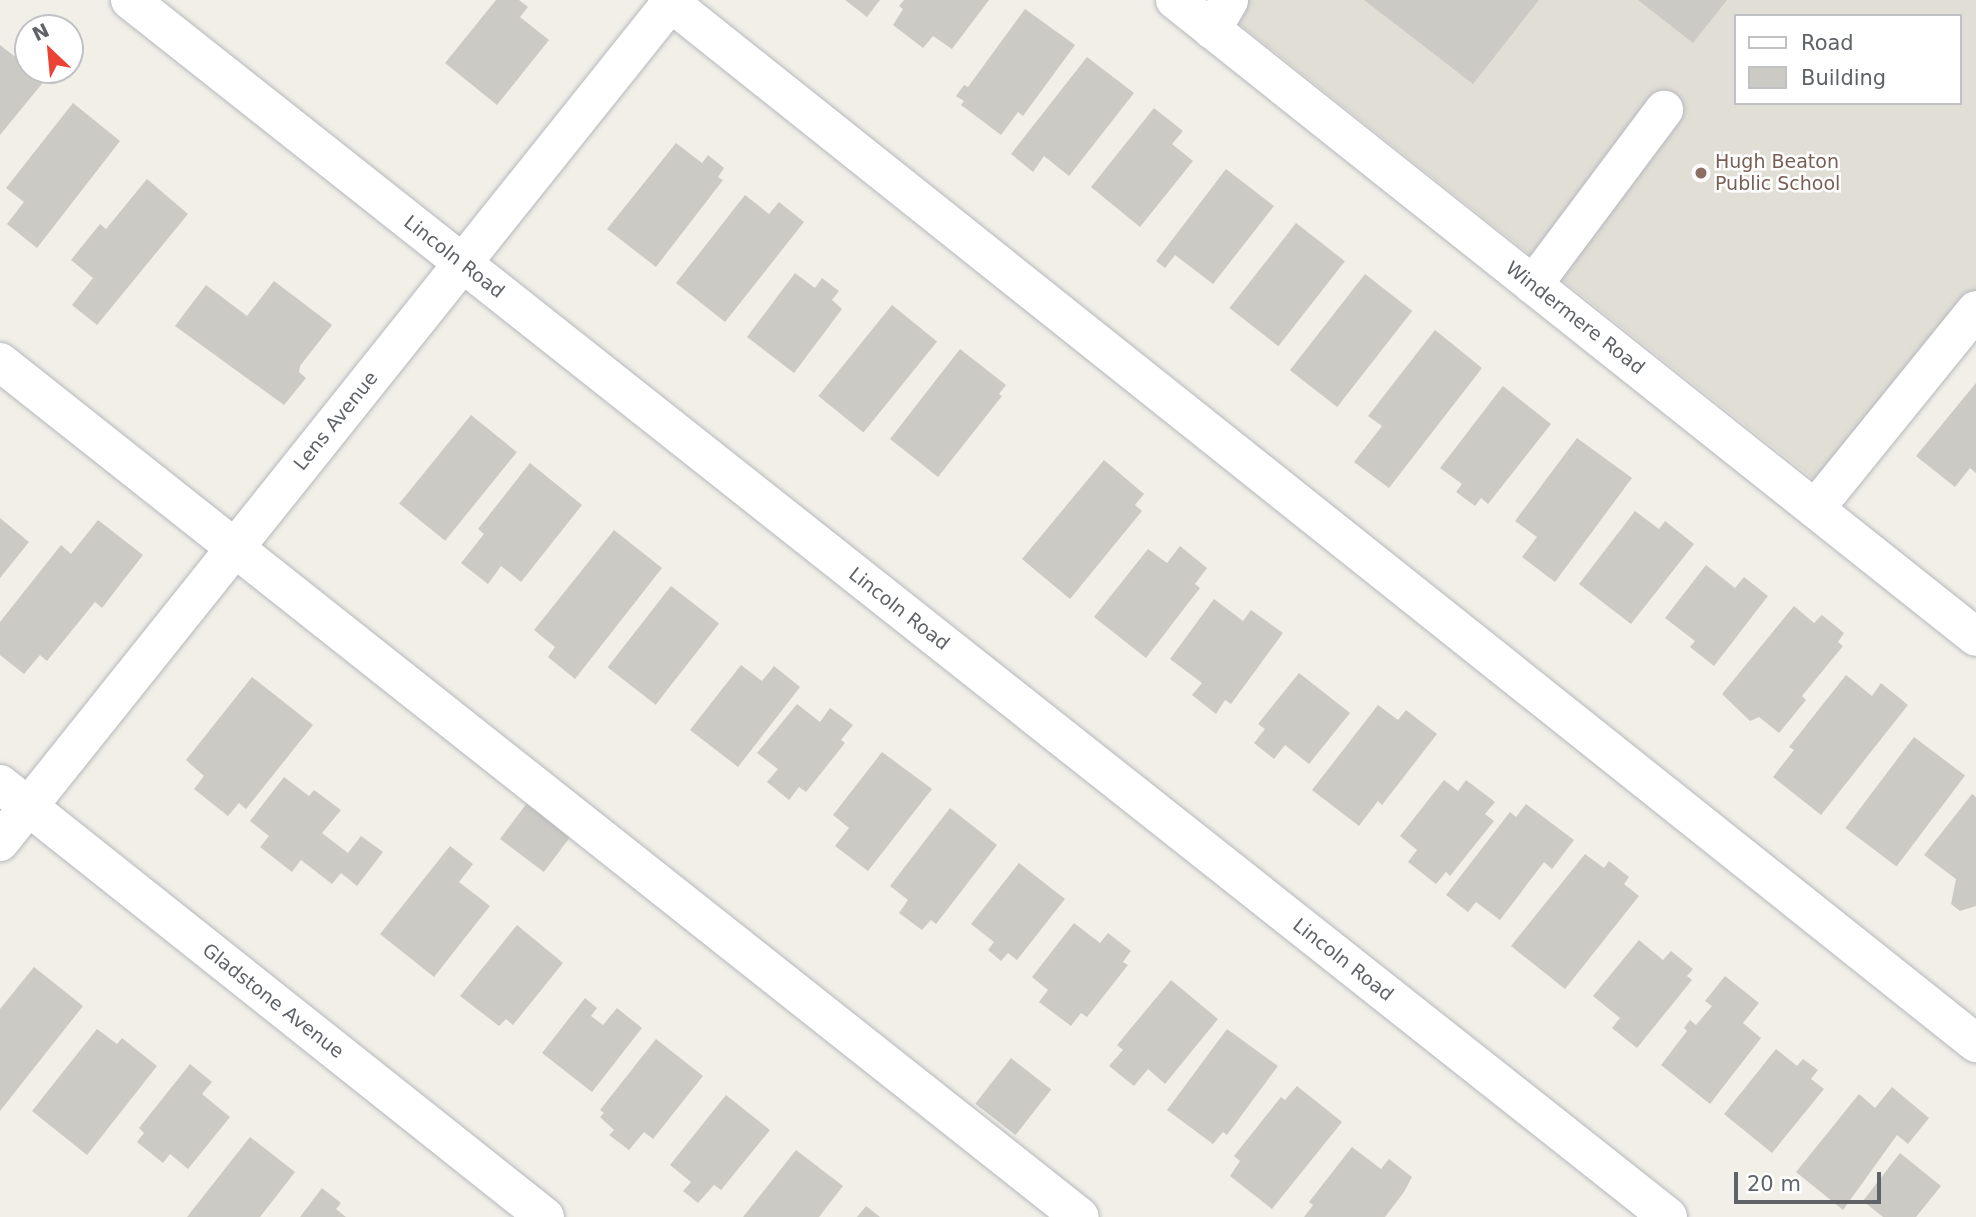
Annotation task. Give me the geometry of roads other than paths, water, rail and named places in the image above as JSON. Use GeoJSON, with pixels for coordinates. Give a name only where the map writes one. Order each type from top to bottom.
{"type":"FeatureCollection","features":[{"type":"Feature","properties":{"kind":"street","name":"Lincoln Road"},"geometry":{"type":"LineString","coordinates":[[130,0],[1668,1217]]}},
{"type":"Feature","properties":{"kind":"street","name":"Windermere Road"},"geometry":{"type":"LineString","coordinates":[[1175,0],[1220,15],[1533,285],[1976,637]]}},
{"type":"Feature","properties":{"kind":"street","name":"Lens Avenue"},"geometry":{"type":"LineString","coordinates":[[0,842],[14,796],[234,548],[670,1]]}},
{"type":"Feature","properties":{"kind":"street"},"geometry":{"type":"LineString","coordinates":[[670,1],[1976,1043]]}},
{"type":"Feature","properties":{"kind":"street"},"geometry":{"type":"LineString","coordinates":[[1533,285],[1664,110]]}},
{"type":"Feature","properties":{"kind":"street"},"geometry":{"type":"LineString","coordinates":[[1815,509],[1976,310]]}},
{"type":"Feature","properties":{"kind":"street"},"geometry":{"type":"LineString","coordinates":[[0,362],[1080,1217]]}},
{"type":"Feature","properties":{"kind":"street","name":"Gladstone Avenue"},"geometry":{"type":"LineString","coordinates":[[14,796],[545,1217]]}},
{"type":"Feature","properties":{"kind":"place","name":"Hugh Beaton Public School"},"geometry":{"type":"Point","coordinates":[1701,173]}}]}
